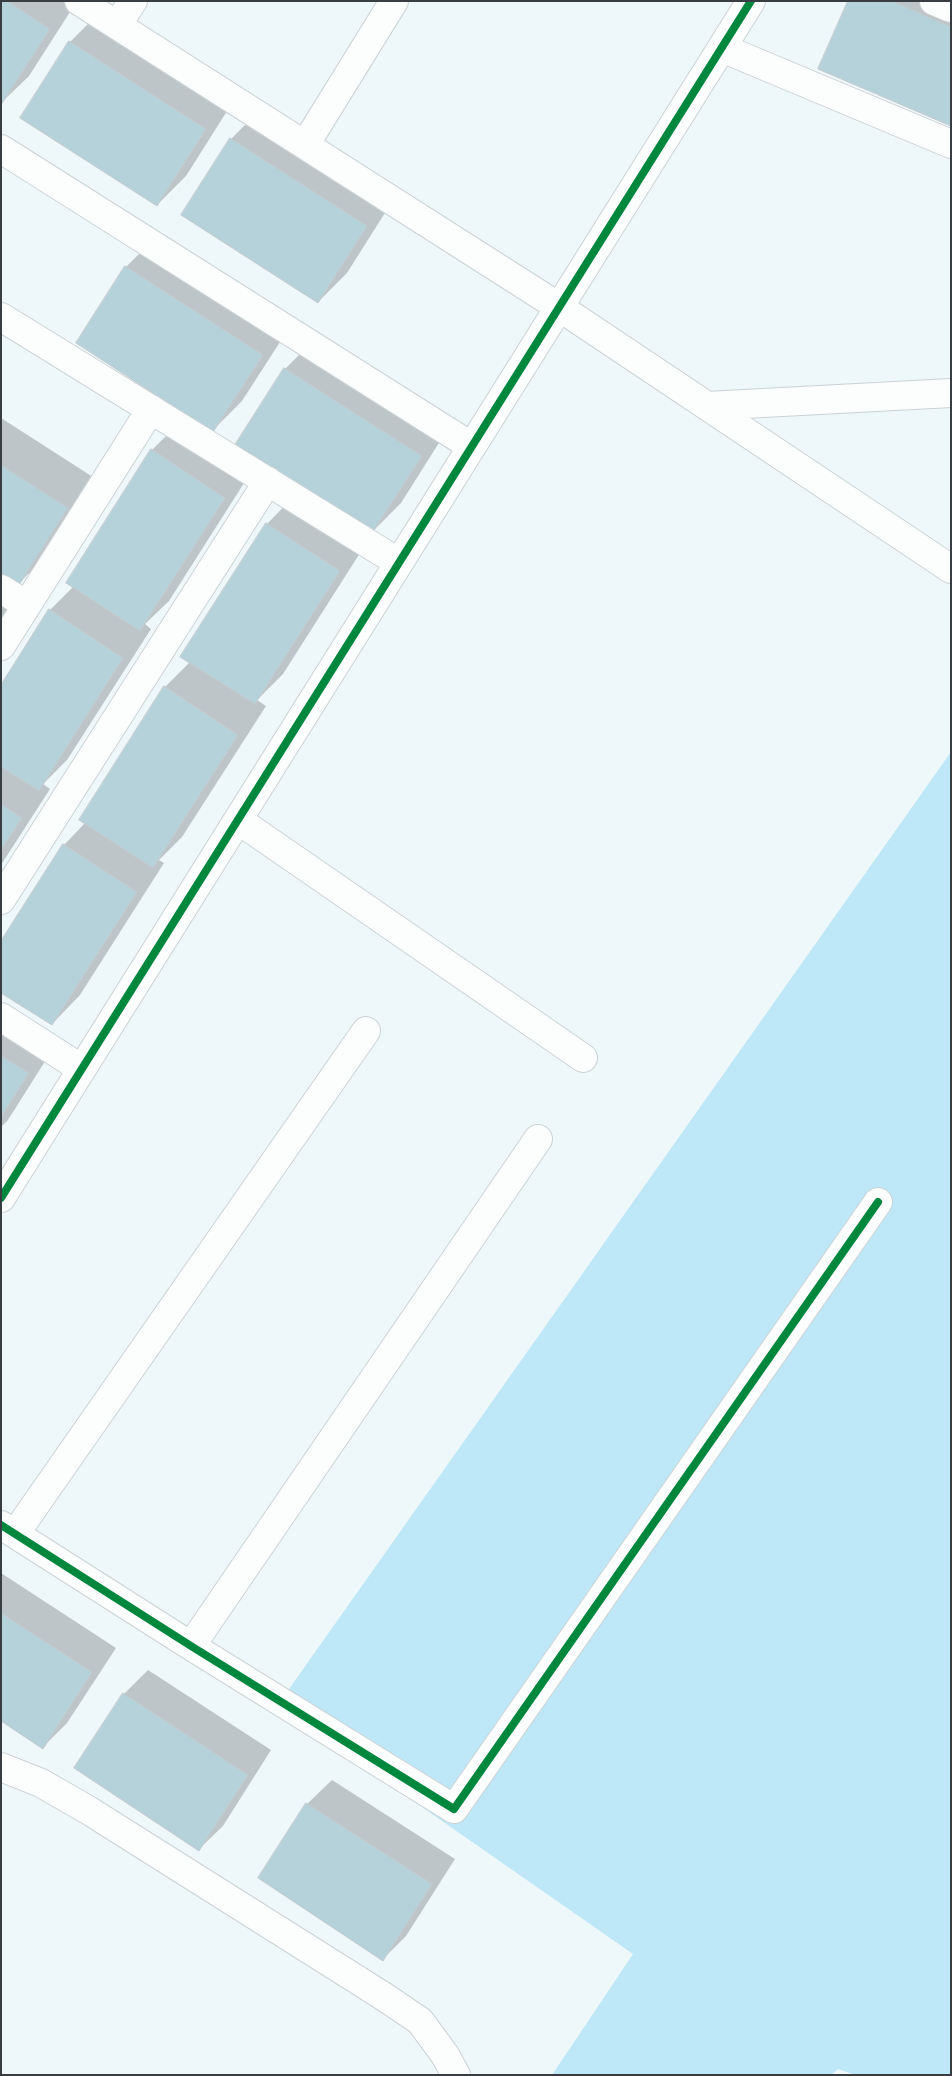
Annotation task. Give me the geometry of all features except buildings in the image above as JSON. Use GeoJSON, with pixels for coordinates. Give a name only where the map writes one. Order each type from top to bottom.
{"type":"FeatureCollection","features":[{"type":"Feature","properties":{"kind":"street"},"geometry":{"type":"LineString","coordinates":[[80,1],[559,307],[951,569]]}},
{"type":"Feature","properties":{"kind":"street"},"geometry":{"type":"LineString","coordinates":[[117,25],[133,1]]}},
{"type":"Feature","properties":{"kind":"street"},"geometry":{"type":"LineString","coordinates":[[305,145],[394,1]]}},
{"type":"Feature","properties":{"kind":"street"},"geometry":{"type":"LineString","coordinates":[[1,1198],[751,1]]}},
{"type":"Feature","properties":{"kind":"street"},"geometry":{"type":"LineString","coordinates":[[934,1],[951,8]]}},
{"type":"Feature","properties":{"kind":"street"},"geometry":{"type":"LineString","coordinates":[[722,48],[951,144]]}},
{"type":"Feature","properties":{"kind":"street"},"geometry":{"type":"LineString","coordinates":[[1,149],[471,446]]}},
{"type":"Feature","properties":{"kind":"street"},"geometry":{"type":"LineString","coordinates":[[1,317],[398,562]]}},
{"type":"Feature","properties":{"kind":"street"},"geometry":{"type":"LineString","coordinates":[[707,406],[951,393]]}},
{"type":"Feature","properties":{"kind":"street"},"geometry":{"type":"LineString","coordinates":[[1,646],[151,409]]}},
{"type":"Feature","properties":{"kind":"street"},"geometry":{"type":"LineString","coordinates":[[1,900],[268,481]]}},
{"type":"Feature","properties":{"kind":"street"},"geometry":{"type":"LineString","coordinates":[[1,589],[27,605]]}},
{"type":"Feature","properties":{"kind":"street"},"geometry":{"type":"LineString","coordinates":[[238,820],[583,1058]]}},
{"type":"Feature","properties":{"kind":"street"},"geometry":{"type":"LineString","coordinates":[[1,1017],[82,1069]]}},
{"type":"Feature","properties":{"kind":"street"},"geometry":{"type":"LineString","coordinates":[[366,1031],[8,1529],[191,1646],[454,1809],[878,1202]]}},
{"type":"Feature","properties":{"kind":"street"},"geometry":{"type":"LineString","coordinates":[[191,1646],[538,1139]]}},
{"type":"Feature","properties":{"kind":"street"},"geometry":{"type":"LineString","coordinates":[[1,1767],[41,1783],[88,1810],[420,2021],[445,2055],[456,2075]]}},
{"type":"Feature","properties":{"kind":"shaded area"},"geometry":{"type":"Polygon","coordinates":[[[951,752],[951,2075],[856,2075],[838,2069],[831,2075],[552,2075],[633,1954],[277,1706],[951,752]]]}},
{"type":"Feature","properties":{"kind":"cycle path"},"geometry":{"type":"LineString","coordinates":[[1,1198],[751,1]]}},
{"type":"Feature","properties":{"kind":"cycle path"},"geometry":{"type":"LineString","coordinates":[[1,1525],[191,1646],[454,1809],[878,1202]]}}]}
